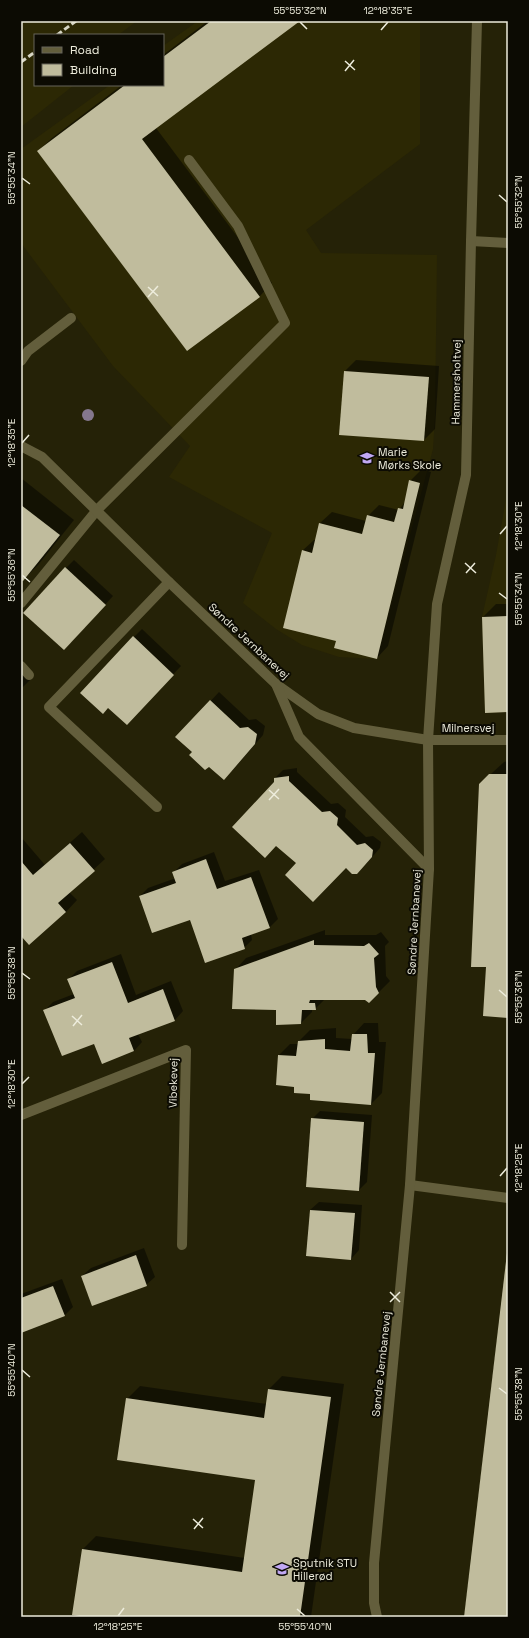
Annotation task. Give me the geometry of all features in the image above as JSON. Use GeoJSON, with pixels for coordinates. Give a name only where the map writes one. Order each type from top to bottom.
{"type":"FeatureCollection","features":[{"type":"Feature","properties":{"kind":"street","name":"Hammersholtvej"},"geometry":{"type":"LineString","coordinates":[[428,740],[437,604],[466,475],[477,21]]}},
{"type":"Feature","properties":{"kind":"street"},"geometry":{"type":"LineString","coordinates":[[21,603],[97,510],[285,323],[238,226],[189,160]]}},
{"type":"Feature","properties":{"kind":"street"},"geometry":{"type":"LineString","coordinates":[[471,241],[508,243]]}},
{"type":"Feature","properties":{"kind":"street"},"geometry":{"type":"LineString","coordinates":[[21,361],[28,351],[71,318]]}},
{"type":"Feature","properties":{"kind":"street","name":"Søndre Jernbanevej"},"geometry":{"type":"LineString","coordinates":[[21,446],[42,457],[169,582],[276,684],[318,714],[354,728],[428,740],[429,870],[410,1185],[374,1563],[374,1603],[377,1617]]}},
{"type":"Feature","properties":{"kind":"street"},"geometry":{"type":"LineString","coordinates":[[157,807],[49,707],[169,582]]}},
{"type":"Feature","properties":{"kind":"street"},"geometry":{"type":"LineString","coordinates":[[21,666],[29,675]]}},
{"type":"Feature","properties":{"kind":"street"},"geometry":{"type":"LineString","coordinates":[[276,684],[299,737],[429,870]]}},
{"type":"Feature","properties":{"kind":"street","name":"Milnersvej"},"geometry":{"type":"LineString","coordinates":[[428,740],[508,740]]}},
{"type":"Feature","properties":{"kind":"street","name":"Vibekevej"},"geometry":{"type":"LineString","coordinates":[[21,1115],[186,1050],[182,1245]]}},
{"type":"Feature","properties":{"kind":"street"},"geometry":{"type":"LineString","coordinates":[[410,1185],[508,1198]]}},
{"type":"Feature","properties":{"kind":"shaded area"},"geometry":{"type":"Polygon","coordinates":[[[21,21],[137,21],[119,34],[34,34],[34,86],[73,86],[21,127],[21,21]]]}},
{"type":"Feature","properties":{"kind":"shaded area"},"geometry":{"type":"Polygon","coordinates":[[[198,21],[420,21],[420,144],[306,230],[321,253],[437,255],[435,416],[433,449],[377,659],[339,657],[302,645],[276,629],[243,603],[272,533],[169,477],[190,446],[113,366],[21,243],[21,149],[109,86],[164,86],[164,45],[198,21]]]}},
{"type":"Feature","properties":{"kind":"shaded area"},"geometry":{"type":"Polygon","coordinates":[[[508,488],[508,712],[485,713],[482,617],[496,555],[508,488]]]}},
{"type":"Feature","properties":{"kind":"building"},"geometry":{"type":"Polygon","coordinates":[[[211,21],[300,21],[142,139],[260,297],[187,351],[37,151],[124,86],[164,86],[164,56],[211,21]]]}},
{"type":"Feature","properties":{"kind":"building"},"geometry":{"type":"Polygon","coordinates":[[[344,371],[429,377],[424,441],[339,435],[344,371]]]}},
{"type":"Feature","properties":{"kind":"building"},"geometry":{"type":"Polygon","coordinates":[[[409,480],[420,483],[377,659],[334,648],[336,641],[283,628],[302,550],[312,553],[319,523],[362,534],[367,515],[394,522],[398,508],[403,509],[409,480]]]}},
{"type":"Feature","properties":{"kind":"building"},"geometry":{"type":"Polygon","coordinates":[[[21,505],[60,535],[23,581],[21,580],[21,505]]]}},
{"type":"Feature","properties":{"kind":"building"},"geometry":{"type":"Polygon","coordinates":[[[65,567],[106,605],[64,650],[23,613],[65,567]]]}},
{"type":"Feature","properties":{"kind":"building"},"geometry":{"type":"Polygon","coordinates":[[[508,616],[508,712],[485,713],[482,617],[508,616]]]}},
{"type":"Feature","properties":{"kind":"building"},"geometry":{"type":"Polygon","coordinates":[[[133,636],[174,675],[127,725],[108,708],[103,714],[80,693],[133,636]]]}},
{"type":"Feature","properties":{"kind":"building"},"geometry":{"type":"Polygon","coordinates":[[[210,700],[240,728],[248,727],[257,734],[255,744],[224,780],[209,767],[205,770],[189,755],[192,752],[175,737],[210,700]]]}},
{"type":"Feature","properties":{"kind":"building"},"geometry":{"type":"Polygon","coordinates":[[[489,774],[508,774],[508,1018],[483,1016],[486,967],[471,967],[479,784],[489,774]]]}},
{"type":"Feature","properties":{"kind":"building"},"geometry":{"type":"Polygon","coordinates":[[[289,776],[289,781],[322,812],[330,811],[338,818],[337,825],[357,845],[365,843],[373,850],[372,857],[357,874],[352,874],[346,868],[313,902],[285,875],[296,863],[276,846],[265,858],[232,827],[274,782],[274,778],[289,776]]]}},
{"type":"Feature","properties":{"kind":"building"},"geometry":{"type":"Polygon","coordinates":[[[70,843],[95,871],[58,903],[66,912],[29,945],[21,936],[21,861],[33,875],[70,843]]]}},
{"type":"Feature","properties":{"kind":"building"},"geometry":{"type":"Polygon","coordinates":[[[206,859],[217,889],[251,877],[270,928],[242,938],[245,949],[205,963],[190,920],[152,933],[139,896],[176,883],[172,872],[206,859]]]}},
{"type":"Feature","properties":{"kind":"building"},"geometry":{"type":"Polygon","coordinates":[[[314,940],[314,945],[364,946],[369,943],[379,954],[374,958],[376,987],[379,993],[369,1003],[365,1000],[310,1000],[309,1003],[315,1003],[316,1010],[302,1010],[301,1024],[276,1025],[276,1010],[232,1009],[234,969],[314,940]]]}},
{"type":"Feature","properties":{"kind":"building"},"geometry":{"type":"Polygon","coordinates":[[[112,962],[128,1003],[163,989],[175,1021],[129,1038],[134,1051],[102,1064],[94,1044],[62,1056],[43,1010],[75,998],[67,979],[112,962]]]}},
{"type":"Feature","properties":{"kind":"building"},"geometry":{"type":"Polygon","coordinates":[[[352,1034],[367,1034],[368,1053],[375,1053],[371,1105],[310,1100],[310,1094],[294,1093],[294,1087],[276,1085],[278,1055],[296,1056],[298,1041],[325,1039],[325,1049],[350,1051],[352,1034]]]}},
{"type":"Feature","properties":{"kind":"building"},"geometry":{"type":"Polygon","coordinates":[[[311,1118],[364,1122],[359,1191],[306,1187],[311,1118]]]}},
{"type":"Feature","properties":{"kind":"building"},"geometry":{"type":"Polygon","coordinates":[[[310,1210],[355,1213],[351,1260],[306,1256],[310,1210]]]}},
{"type":"Feature","properties":{"kind":"building"},"geometry":{"type":"Polygon","coordinates":[[[507,1253],[508,1617],[464,1617],[507,1253]]]}},
{"type":"Feature","properties":{"kind":"building"},"geometry":{"type":"Polygon","coordinates":[[[136,1255],[147,1286],[92,1306],[81,1276],[136,1255]]]}},
{"type":"Feature","properties":{"kind":"building"},"geometry":{"type":"Polygon","coordinates":[[[53,1286],[65,1316],[21,1333],[21,1298],[53,1286]]]}},
{"type":"Feature","properties":{"kind":"building"},"geometry":{"type":"Polygon","coordinates":[[[268,1389],[331,1397],[300,1617],[87,1617],[72,1615],[82,1549],[242,1572],[255,1480],[117,1460],[126,1398],[264,1418],[268,1389]]]}},
{"type":"Feature","properties":{"kind":"railway"},"geometry":{"type":"LineString","coordinates":[[58,34],[76,21]]}},
{"type":"Feature","properties":{"kind":"railway"},"geometry":{"type":"LineString","coordinates":[[21,62],[34,53]]}},
{"type":"Feature","properties":{"kind":"place","name":"Marie Mørks Skole"},"geometry":{"type":"Point","coordinates":[367,458]}},
{"type":"Feature","properties":{"kind":"place","name":"Sputnik STU Hillerød"},"geometry":{"type":"Point","coordinates":[282,1569]}}]}
